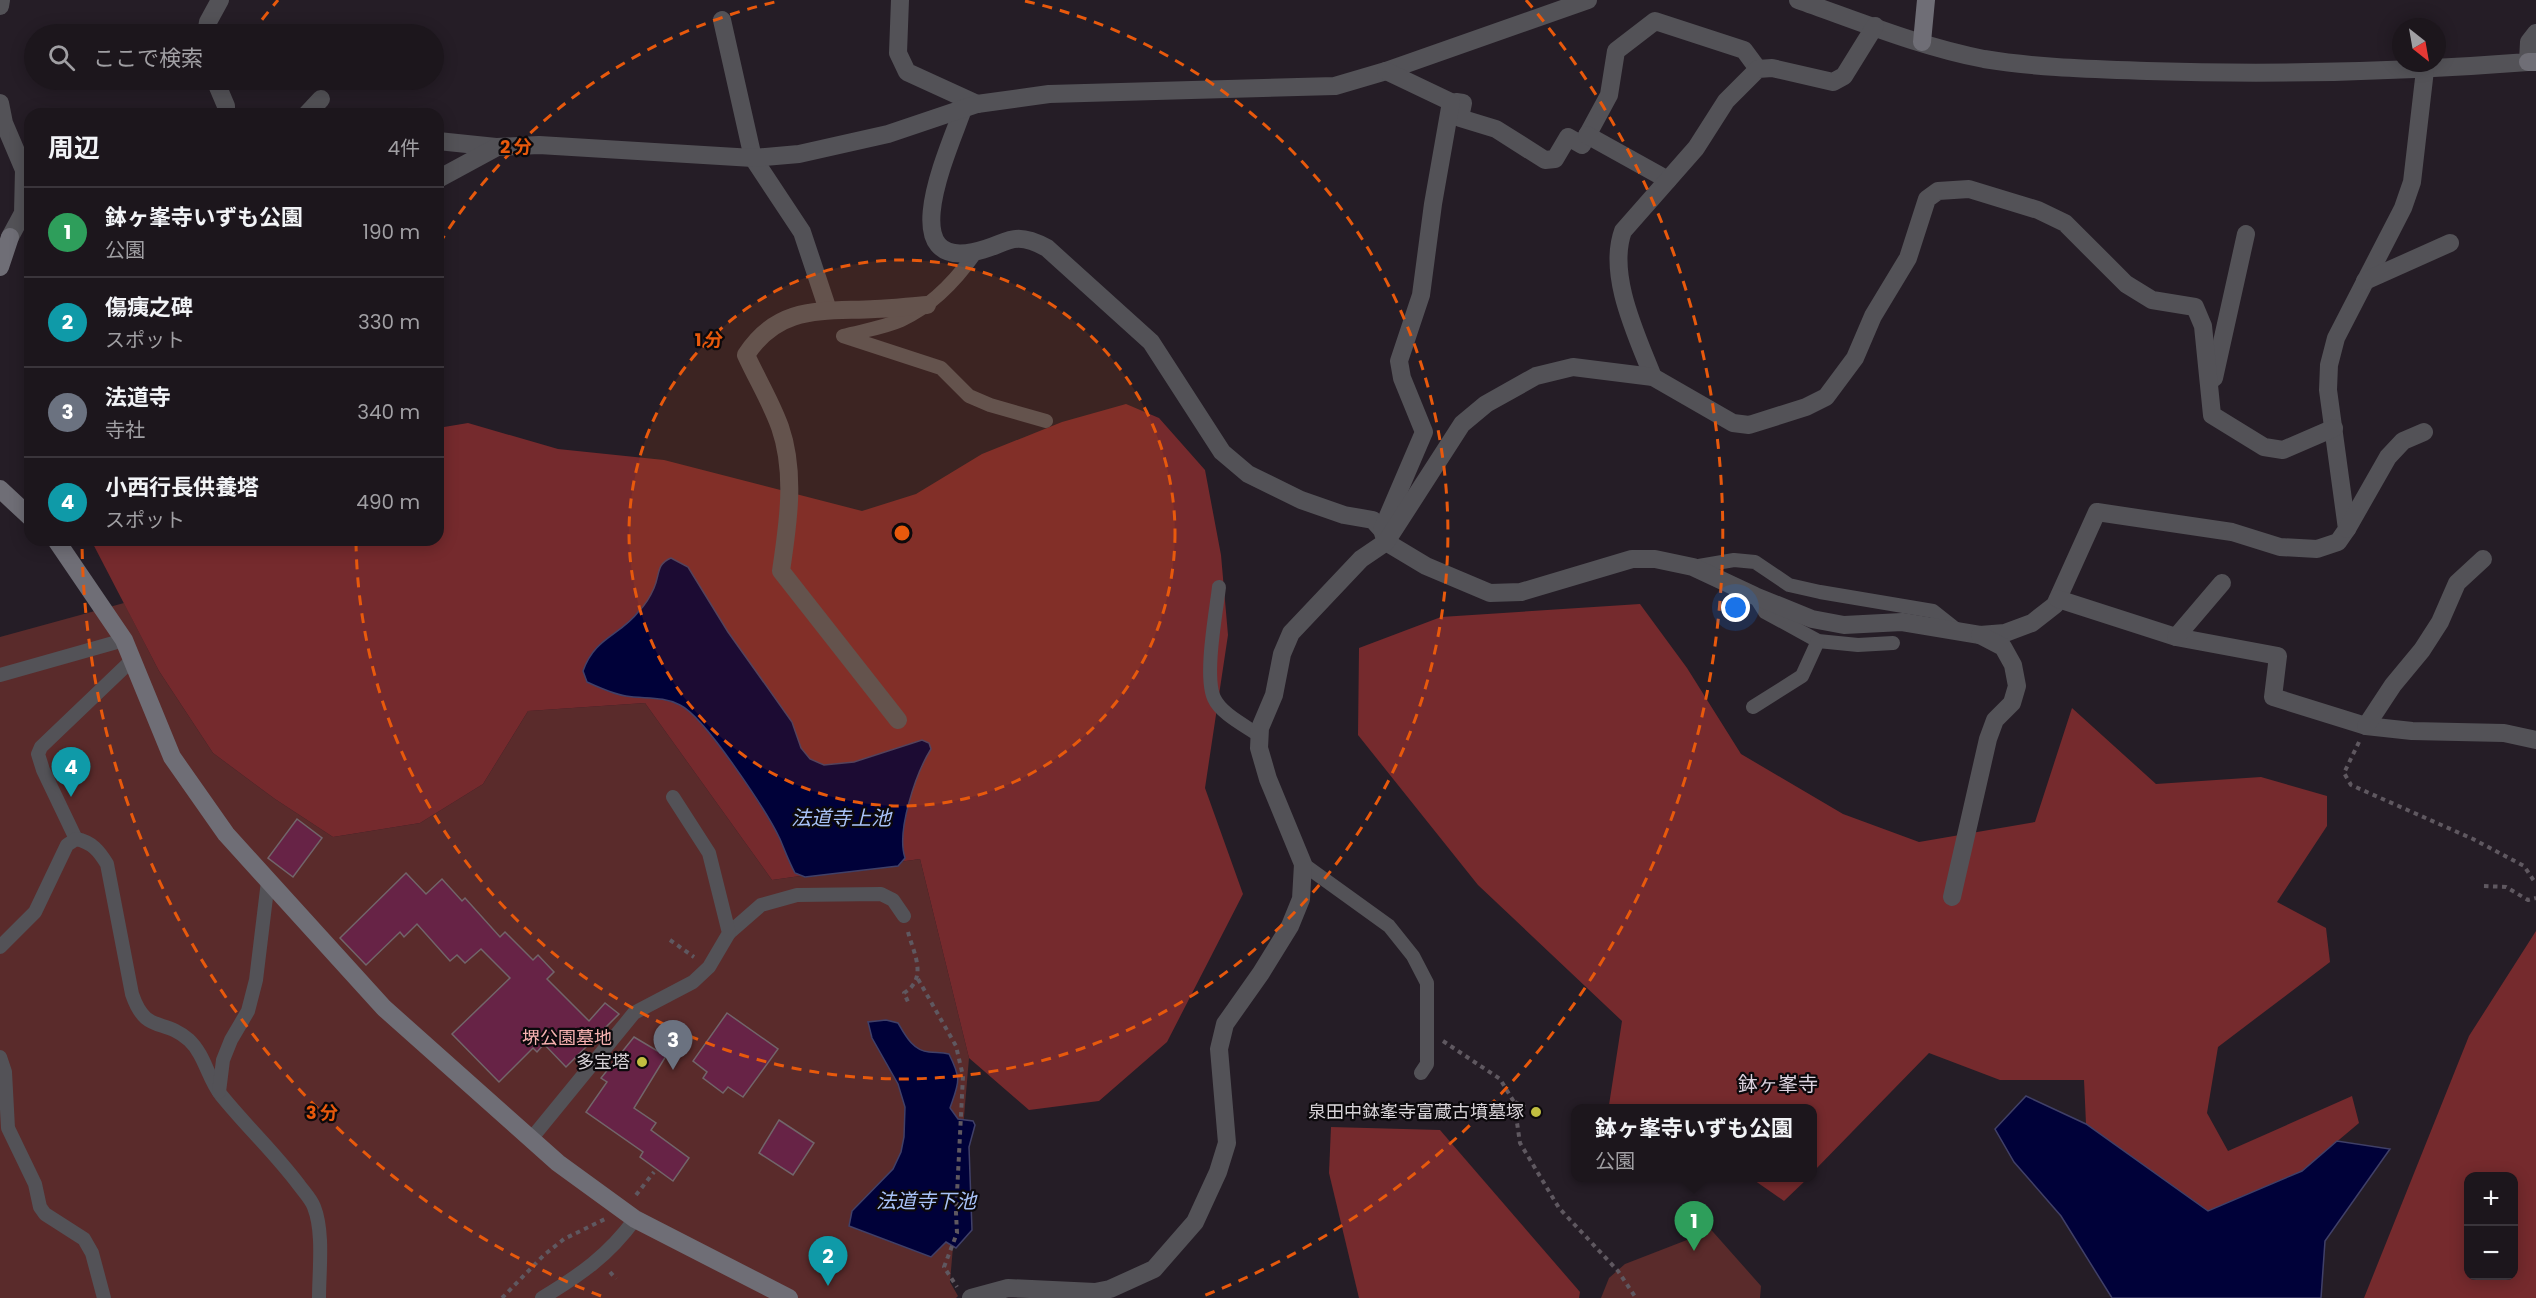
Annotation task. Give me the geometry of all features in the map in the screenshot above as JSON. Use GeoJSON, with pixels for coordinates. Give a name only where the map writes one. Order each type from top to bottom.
{"type":"FeatureCollection","features":[{"type":"Feature","properties":{"kind":"street"},"geometry":{"type":"LineString","coordinates":[[0,6],[1,0]]}},
{"type":"Feature","properties":{"kind":"street"},"geometry":{"type":"LineString","coordinates":[[208,24],[220,0]]}},
{"type":"Feature","properties":{"kind":"street"},"geometry":{"type":"LineString","coordinates":[[900,0],[898,53],[907,72],[970,107]]}},
{"type":"Feature","properties":{"kind":"street"},"geometry":{"type":"LineString","coordinates":[[444,142],[497,147],[539,145],[753,158],[799,154],[888,135],[970,107],[1049,94],[1335,86],[1386,71],[1588,0]]}},
{"type":"Feature","properties":{"kind":"street"},"geometry":{"type":"LineString","coordinates":[[1798,0],[1922,42],[1983,59],[2053,67],[2218,73],[2392,70]]}},
{"type":"Feature","properties":{"kind":"street"},"geometry":{"type":"LineString","coordinates":[[1922,42],[1926,0]]}},
{"type":"Feature","properties":{"kind":"street"},"geometry":{"type":"LineString","coordinates":[[722,20],[753,158],[802,232],[828,310]]}},
{"type":"Feature","properties":{"kind":"street"},"geometry":{"type":"LineString","coordinates":[[1386,71],[1451,102],[1463,103],[1460,118],[1496,129],[1545,160],[1555,159],[1568,137],[1582,145],[1609,95],[1616,51],[1655,21],[1744,50],[1758,69]]}},
{"type":"Feature","properties":{"kind":"street"},"geometry":{"type":"LineString","coordinates":[[1653,377],[1620,282],[1618,244],[1623,231],[1696,148],[1726,101],[1758,69],[1772,68],[1833,82],[1844,76],[1875,26]]}},
{"type":"Feature","properties":{"kind":"street"},"geometry":{"type":"LineString","coordinates":[[2446,68],[2532,62],[2529,42],[2536,33]]}},
{"type":"Feature","properties":{"kind":"street"},"geometry":{"type":"LineString","coordinates":[[2347,529],[2328,390],[2329,365],[2336,338],[2403,208],[2412,182],[2425,72]]}},
{"type":"Feature","properties":{"kind":"street"},"geometry":{"type":"LineString","coordinates":[[220,90],[226,108]]}},
{"type":"Feature","properties":{"kind":"street"},"geometry":{"type":"LineString","coordinates":[[313,108],[321,99]]}},
{"type":"Feature","properties":{"kind":"street"},"geometry":{"type":"LineString","coordinates":[[1384,536],[1424,432],[1402,378],[1399,361],[1421,296],[1433,204],[1451,102]]}},
{"type":"Feature","properties":{"kind":"street"},"geometry":{"type":"LineString","coordinates":[[0,103],[4,123],[24,170],[23,213],[5,237],[0,267]]}},
{"type":"Feature","properties":{"kind":"street"},"geometry":{"type":"LineString","coordinates":[[970,107],[933,196],[929,221],[934,238],[944,250],[958,255],[976,252],[1013,238],[1030,238],[1047,248],[1151,342],[1222,452],[1248,474],[1301,500],[1344,515],[1372,520],[1384,536],[1426,566],[1490,592],[1521,592],[1632,559],[1654,559],[1693,567],[1755,596],[1812,618],[1844,625],[1902,622],[1980,635],[2005,633],[2032,622],[2055,605],[2097,512],[2232,532],[2280,547],[2317,549],[2338,542],[2388,457],[2403,441],[2424,432]]}},
{"type":"Feature","properties":{"kind":"street"},"geometry":{"type":"LineString","coordinates":[[1587,135],[1668,180]]}},
{"type":"Feature","properties":{"kind":"street"},"geometry":{"type":"LineString","coordinates":[[444,176],[497,147]]}},
{"type":"Feature","properties":{"kind":"street"},"geometry":{"type":"LineString","coordinates":[[965,1294],[993,1295],[1008,1288],[1095,1292],[1110,1289],[1154,1269],[1195,1222],[1218,1172],[1227,1143],[1219,1049],[1225,1023],[1261,973],[1290,926],[1301,899],[1303,864],[1268,779],[1259,748],[1260,728],[1274,695],[1282,654],[1291,633],[1384,536],[1462,424],[1486,404],[1536,376],[1574,367],[1653,377],[1733,423],[1749,425],[1806,407],[1826,397],[1855,358],[1873,316],[1908,258],[1927,199],[1938,191],[1969,189],[2038,210],[2065,223],[2126,284],[2152,300],[2195,307],[2203,326],[2212,416],[2264,447],[2283,450],[2334,428]]}},
{"type":"Feature","properties":{"kind":"street"},"geometry":{"type":"LineString","coordinates":[[5,237],[24,232]]}},
{"type":"Feature","properties":{"kind":"street"},"geometry":{"type":"LineString","coordinates":[[2210,397],[2246,234]]}},
{"type":"Feature","properties":{"kind":"street"},"geometry":{"type":"LineString","coordinates":[[2365,280],[2450,243]]}},
{"type":"Feature","properties":{"kind":"street"},"geometry":{"type":"LineString","coordinates":[[898,720],[781,571],[789,519],[789,468],[780,428],[747,355],[756,340],[775,324],[802,313],[927,305]]}},
{"type":"Feature","properties":{"kind":"street"},"geometry":{"type":"LineString","coordinates":[[0,489],[24,511]]}},
{"type":"Feature","properties":{"kind":"street"},"geometry":{"type":"LineString","coordinates":[[60,546],[124,640],[172,757],[226,834],[384,1008],[558,1163],[634,1219],[789,1298]]}},
{"type":"Feature","properties":{"kind":"street"},"geometry":{"type":"LineString","coordinates":[[2366,726],[2440,622],[2457,583],[2483,559]]}},
{"type":"Feature","properties":{"kind":"street"},"geometry":{"type":"LineString","coordinates":[[2176,637],[2222,583]]}},
{"type":"Feature","properties":{"kind":"street"},"geometry":{"type":"LineString","coordinates":[[2058,599],[2176,637],[2278,656],[2272,697],[2366,726],[2504,733],[2536,740]]}},
{"type":"Feature","properties":{"kind":"street"},"geometry":{"type":"LineString","coordinates":[[1952,897],[1988,739],[1995,720],[2012,703],[2017,686],[2013,665],[2003,647],[1980,635]]}},
{"type":"Feature","properties":{"kind":"lane"},"geometry":{"type":"LineString","coordinates":[[976,252],[961,274],[927,305],[900,320],[843,336],[941,368],[969,396],[990,405],[1046,421]]}},
{"type":"Feature","properties":{"kind":"lane"},"geometry":{"type":"LineString","coordinates":[[1693,567],[1734,560],[1755,562],[1789,585],[1933,611],[1958,631]]}},
{"type":"Feature","properties":{"kind":"lane"},"geometry":{"type":"LineString","coordinates":[[1219,587],[1211,661],[1211,688],[1214,700],[1260,736]]}},
{"type":"Feature","properties":{"kind":"lane"},"geometry":{"type":"LineString","coordinates":[[1755,596],[1765,612],[1818,641],[1858,645],[1893,643]]}},
{"type":"Feature","properties":{"kind":"lane"},"geometry":{"type":"LineString","coordinates":[[0,675],[124,640]]}},
{"type":"Feature","properties":{"kind":"lane"},"geometry":{"type":"LineString","coordinates":[[1753,707],[1802,676],[1818,641]]}},
{"type":"Feature","properties":{"kind":"lane"},"geometry":{"type":"LineString","coordinates":[[76,839],[43,770],[38,754],[41,747],[132,660]]}},
{"type":"Feature","properties":{"kind":"lane"},"geometry":{"type":"LineString","coordinates":[[673,797],[708,853],[729,933]]}},
{"type":"Feature","properties":{"kind":"lane"},"geometry":{"type":"LineString","coordinates":[[0,947],[35,912],[67,845],[76,839],[87,841],[99,852],[107,864],[132,994],[138,1011],[144,1019],[173,1030],[190,1041],[203,1059],[219,1093],[290,1173],[314,1206],[319,1224],[319,1298]]}},
{"type":"Feature","properties":{"kind":"lane"},"geometry":{"type":"LineString","coordinates":[[1303,864],[1389,926],[1413,956],[1427,983],[1427,1064],[1421,1073]]}},
{"type":"Feature","properties":{"kind":"lane"},"geometry":{"type":"LineString","coordinates":[[219,1093],[224,1060],[231,1040],[248,1011],[256,980],[268,881]]}},
{"type":"Feature","properties":{"kind":"lane"},"geometry":{"type":"LineString","coordinates":[[531,1140],[634,1012],[693,982],[709,967],[729,933],[761,905],[797,894],[881,894],[893,900],[904,916]]}},
{"type":"Feature","properties":{"kind":"lane"},"geometry":{"type":"LineString","coordinates":[[0,1057],[5,1072],[8,1128],[33,1178],[40,1207],[45,1214],[84,1239],[92,1253],[104,1298]]}},
{"type":"Feature","properties":{"kind":"lane"},"geometry":{"type":"LineString","coordinates":[[542,1298],[600,1260],[618,1242],[634,1219]]}},
{"type":"Feature","properties":{"kind":"path"},"geometry":{"type":"LineString","coordinates":[[2366,726],[2344,773],[2351,785],[2473,839],[2523,866],[2536,884]]}},
{"type":"Feature","properties":{"kind":"path"},"geometry":{"type":"LineString","coordinates":[[2484,886],[2506,887],[2528,900],[2536,898]]}},
{"type":"Feature","properties":{"kind":"path"},"geometry":{"type":"LineString","coordinates":[[904,916],[918,963],[918,979],[956,1046],[963,1077],[957,1233],[944,1267],[965,1294]]}},
{"type":"Feature","properties":{"kind":"path"},"geometry":{"type":"LineString","coordinates":[[670,940],[709,967]]}},
{"type":"Feature","properties":{"kind":"path"},"geometry":{"type":"LineString","coordinates":[[909,1004],[904,993],[913,987],[918,979]]}},
{"type":"Feature","properties":{"kind":"path"},"geometry":{"type":"LineString","coordinates":[[1428,1030],[1500,1079],[1514,1102],[1520,1143],[1559,1208],[1618,1271],[1636,1298]]}},
{"type":"Feature","properties":{"kind":"path"},"geometry":{"type":"LineString","coordinates":[[1514,1102],[1525,1107]]}},
{"type":"Feature","properties":{"kind":"path"},"geometry":{"type":"LineString","coordinates":[[634,1196],[654,1172]]}},
{"type":"Feature","properties":{"kind":"path"},"geometry":{"type":"LineString","coordinates":[[502,1298],[544,1255],[564,1239],[599,1222]]}},
{"type":"Feature","properties":{"kind":"green space","name":"堺公園墓地"},"geometry":{"type":"Polygon","coordinates":[[[124,603],[159,671],[213,753],[275,799],[333,837],[420,823],[483,784],[528,711],[645,703],[772,880],[920,859],[969,1058],[950,1282],[958,1296],[956,1298],[0,1298],[0,637],[124,603]]]}},
{"type":"Feature","properties":{"kind":"green space"},"geometry":{"type":"Polygon","coordinates":[[[1706,1224],[1761,1286],[1760,1298],[1601,1298],[1609,1278],[1625,1264],[1692,1238],[1706,1224]]]}},
{"type":"Feature","properties":{"kind":"shaded area"},"geometry":{"type":"Polygon","coordinates":[[[1126,404],[1159,418],[1205,470],[1221,555],[1228,635],[1205,788],[1243,894],[1167,1042],[1099,1101],[1029,1110],[969,1058],[920,859],[772,880],[645,703],[528,711],[483,784],[420,823],[333,837],[275,799],[213,753],[159,671],[94,546],[444,546],[444,427],[468,423],[558,449],[664,460],[862,511],[916,494],[982,454],[1062,422],[1126,404]]]}},
{"type":"Feature","properties":{"kind":"shaded area"},"geometry":{"type":"Polygon","coordinates":[[[1640,604],[1687,668],[1741,754],[1843,814],[1919,842],[2035,822],[2072,708],[2156,784],[2261,777],[2327,796],[2327,826],[2277,902],[2326,928],[2330,962],[2218,1047],[2207,1113],[2228,1151],[2352,1096],[2359,1123],[2302,1171],[2208,1211],[2086,1124],[2084,1080],[2000,1080],[1929,1053],[1817,1168],[1817,1104],[1609,1104],[1622,1021],[1478,885],[1358,735],[1359,648],[1441,617],[1640,604]]]}},
{"type":"Feature","properties":{"kind":"shaded area"},"geometry":{"type":"Polygon","coordinates":[[[2536,931],[2536,1298],[2364,1298],[2469,1036],[2536,931]]]}},
{"type":"Feature","properties":{"kind":"shaded area"},"geometry":{"type":"Polygon","coordinates":[[[1331,1127],[1440,1130],[1580,1292],[1579,1298],[1359,1298],[1329,1173],[1331,1127]]]}},
{"type":"Feature","properties":{"kind":"shaded area"},"geometry":{"type":"Polygon","coordinates":[[[1757,1182],[1804,1182],[1784,1201],[1757,1182]]]}},
{"type":"Feature","properties":{"kind":"water","name":"法道寺上池"},"geometry":{"type":"Polygon","coordinates":[[[671,558],[688,567],[728,632],[792,722],[801,748],[810,759],[824,765],[854,762],[922,740],[929,743],[931,749],[919,772],[909,802],[903,833],[905,858],[898,866],[805,877],[795,873],[780,839],[749,788],[719,746],[691,713],[674,702],[621,695],[587,682],[583,671],[594,651],[641,609],[653,591],[663,563],[671,558]]]}},
{"type":"Feature","properties":{"kind":"water","name":"法道寺下池"},"geometry":{"type":"Polygon","coordinates":[[[886,1020],[898,1023],[910,1042],[918,1049],[949,1054],[958,1081],[950,1108],[958,1119],[973,1121],[975,1125],[969,1147],[972,1230],[956,1248],[946,1242],[931,1257],[849,1226],[852,1211],[893,1169],[901,1152],[904,1137],[905,1107],[898,1084],[872,1038],[868,1022],[886,1020]]]}},
{"type":"Feature","properties":{"kind":"water"},"geometry":{"type":"Polygon","coordinates":[[[2026,1096],[2086,1124],[2208,1211],[2302,1171],[2337,1141],[2390,1149],[2325,1241],[2321,1298],[2112,1298],[2061,1216],[2014,1162],[1995,1129],[2026,1096]]]}},
{"type":"Feature","properties":{"kind":"building"},"geometry":{"type":"Polygon","coordinates":[[[297,819],[322,838],[293,877],[268,858],[297,819]]]}},
{"type":"Feature","properties":{"kind":"building"},"geometry":{"type":"Polygon","coordinates":[[[406,873],[426,894],[442,879],[462,901],[465,898],[500,937],[505,932],[533,960],[538,955],[554,972],[547,979],[589,1021],[605,1003],[619,1014],[566,1067],[544,1044],[537,1052],[533,1048],[499,1082],[452,1034],[510,978],[481,949],[465,963],[457,955],[450,961],[417,924],[404,937],[400,932],[366,965],[340,938],[406,873]]]}},
{"type":"Feature","properties":{"kind":"building"},"geometry":{"type":"Polygon","coordinates":[[[727,1013],[778,1049],[743,1097],[728,1087],[723,1093],[703,1078],[707,1072],[693,1061],[727,1013]]]}},
{"type":"Feature","properties":{"kind":"building"},"geometry":{"type":"Polygon","coordinates":[[[634,1037],[666,1056],[634,1108],[656,1123],[651,1130],[689,1158],[673,1181],[640,1157],[643,1152],[586,1112],[607,1082],[601,1078],[634,1037]]]}},
{"type":"Feature","properties":{"kind":"building"},"geometry":{"type":"Polygon","coordinates":[[[779,1120],[814,1143],[793,1175],[759,1153],[779,1120]]]}},
{"type":"Feature","properties":{"kind":"place","name":"小西行長供養塔"},"geometry":{"type":"Point","coordinates":[71,797]}},
{"type":"Feature","properties":{"kind":"place","name":"多宝塔"},"geometry":{"type":"Point","coordinates":[642,1062]}},
{"type":"Feature","properties":{"kind":"place","name":"法道寺"},"geometry":{"type":"Point","coordinates":[673,1070]}},
{"type":"Feature","properties":{"kind":"place","name":"泉田中鉢峯寺富蔵古墳墓塚"},"geometry":{"type":"Point","coordinates":[1536,1112]}},
{"type":"Feature","properties":{"kind":"place","name":"鉢ヶ峯寺いずも公園"},"geometry":{"type":"Point","coordinates":[1694,1251]}},
{"type":"Feature","properties":{"kind":"place","name":"傷痍之碑"},"geometry":{"type":"Point","coordinates":[828,1286]}},
{"type":"Feature","properties":{"kind":"district","name":"鉢ヶ峯寺"},"geometry":{"type":"Point","coordinates":[1778,1084]}}]}
